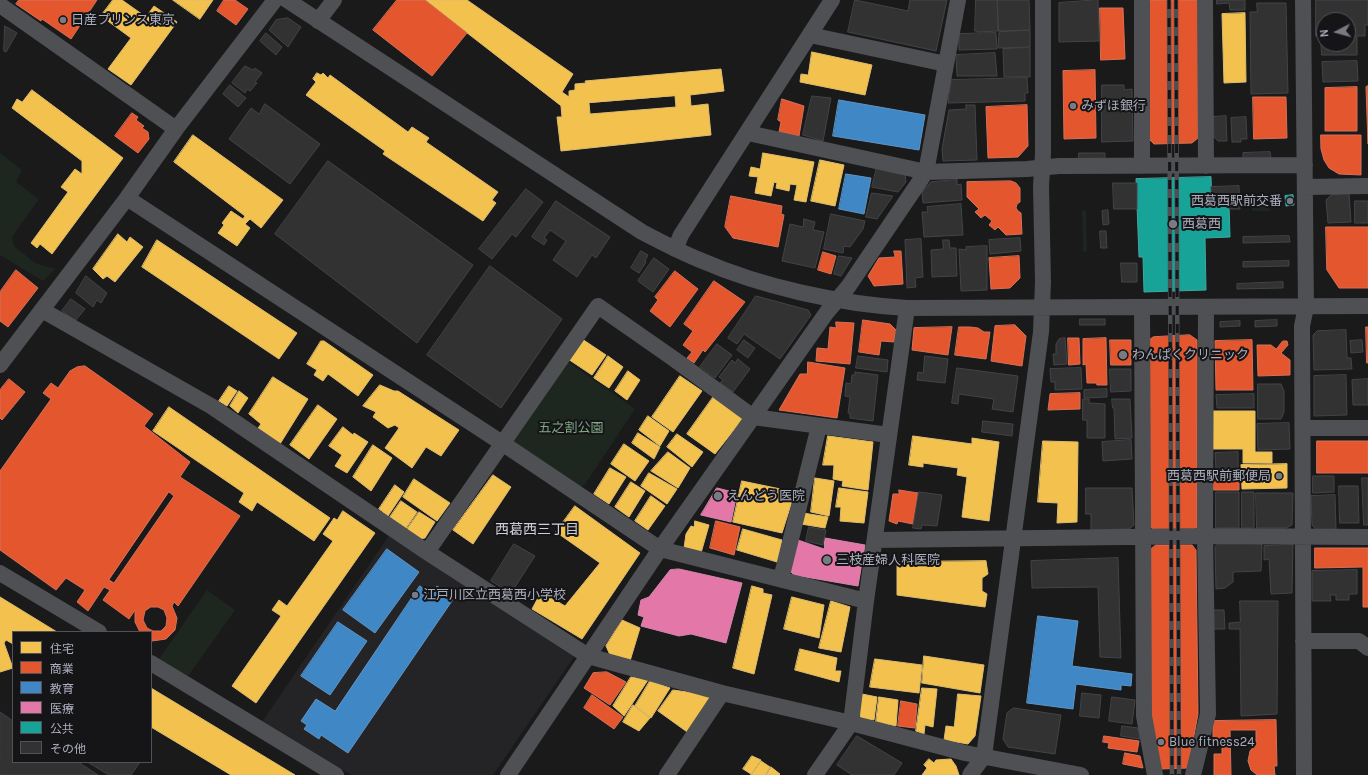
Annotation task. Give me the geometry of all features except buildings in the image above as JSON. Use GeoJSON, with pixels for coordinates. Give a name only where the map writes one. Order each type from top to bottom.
{"type":"FeatureCollection","features":[{"type":"Feature","properties":{"kind":"street"},"geometry":{"type":"LineString","coordinates":[[0,365],[127,198],[176,129],[275,0]]}},
{"type":"Feature","properties":{"kind":"street"},"geometry":{"type":"LineString","coordinates":[[287,0],[642,232],[700,260],[733,273],[773,285],[837,300],[906,308],[1368,306]]}},
{"type":"Feature","properties":{"kind":"street"},"geometry":{"type":"LineString","coordinates":[[318,21],[334,0]]}},
{"type":"Feature","properties":{"kind":"street"},"geometry":{"type":"LineString","coordinates":[[675,249],[681,235],[832,0]]}},
{"type":"Feature","properties":{"kind":"street"},"geometry":{"type":"LineString","coordinates":[[508,775],[660,548],[837,300],[848,287],[926,172],[958,0]]}},
{"type":"Feature","properties":{"kind":"street"},"geometry":{"type":"LineString","coordinates":[[970,775],[984,756],[1041,332],[1043,308],[1041,186],[1043,168],[1043,0]]}},
{"type":"Feature","properties":{"kind":"street"},"geometry":{"type":"LineString","coordinates":[[1142,0],[1142,166]]}},
{"type":"Feature","properties":{"kind":"street"},"geometry":{"type":"LineString","coordinates":[[1205,0],[1206,166]]}},
{"type":"Feature","properties":{"kind":"street"},"geometry":{"type":"LineString","coordinates":[[1304,0],[1306,307],[1302,326],[1304,775]]}},
{"type":"Feature","properties":{"kind":"street"},"geometry":{"type":"LineString","coordinates":[[0,5],[176,129]]}},
{"type":"Feature","properties":{"kind":"street"},"geometry":{"type":"LineString","coordinates":[[810,35],[946,64]]}},
{"type":"Feature","properties":{"kind":"street"},"geometry":{"type":"LineString","coordinates":[[748,132],[926,172],[1043,168],[1059,166],[1305,165]]}},
{"type":"Feature","properties":{"kind":"street"},"geometry":{"type":"LineString","coordinates":[[1305,187],[1368,186]]}},
{"type":"Feature","properties":{"kind":"street"},"geometry":{"type":"LineString","coordinates":[[127,198],[660,548],[866,601]]}},
{"type":"Feature","properties":{"kind":"street"},"geometry":{"type":"LineString","coordinates":[[427,552],[598,306],[753,417],[889,435]]}},
{"type":"Feature","properties":{"kind":"street"},"geometry":{"type":"LineString","coordinates":[[1142,307],[1144,716],[1155,775]]}},
{"type":"Feature","properties":{"kind":"street"},"geometry":{"type":"LineString","coordinates":[[1194,775],[1208,714],[1205,536],[1206,307]]}},
{"type":"Feature","properties":{"kind":"street"},"geometry":{"type":"LineString","coordinates":[[815,775],[851,723],[906,308]]}},
{"type":"Feature","properties":{"kind":"street"},"geometry":{"type":"LineString","coordinates":[[42,310],[211,406],[427,552],[588,656],[722,693],[851,723],[965,753],[1081,775]]}},
{"type":"Feature","properties":{"kind":"street"},"geometry":{"type":"LineString","coordinates":[[781,579],[820,426]]}},
{"type":"Feature","properties":{"kind":"street"},"geometry":{"type":"LineString","coordinates":[[1303,428],[1368,428]]}},
{"type":"Feature","properties":{"kind":"street"},"geometry":{"type":"LineString","coordinates":[[875,540],[1205,536],[1368,537]]}},
{"type":"Feature","properties":{"kind":"street"},"geometry":{"type":"LineString","coordinates":[[0,572],[97,631]]}},
{"type":"Feature","properties":{"kind":"street"},"geometry":{"type":"LineString","coordinates":[[1303,641],[1359,641],[1368,648]]}},
{"type":"Feature","properties":{"kind":"street"},"geometry":{"type":"LineString","coordinates":[[152,664],[336,775]]}},
{"type":"Feature","properties":{"kind":"street"},"geometry":{"type":"LineString","coordinates":[[667,775],[722,693]]}},
{"type":"Feature","properties":{"kind":"shaded area","name":"江戸川区立西葛西小学校"},"geometry":{"type":"Polygon","coordinates":[[[390,534],[574,657],[493,775],[352,775],[262,722],[390,534]]]}},
{"type":"Feature","properties":{"kind":"green space"},"geometry":{"type":"Polygon","coordinates":[[[0,153],[22,170],[16,182],[39,199],[12,237],[14,246],[35,263],[55,269],[43,281],[0,255],[0,153]]]}},
{"type":"Feature","properties":{"kind":"green space"},"geometry":{"type":"Polygon","coordinates":[[[1267,197],[1270,197],[1269,211],[1252,211],[1252,203],[1267,203],[1267,197]]]}},
{"type":"Feature","properties":{"kind":"green space"},"geometry":{"type":"Polygon","coordinates":[[[1082,211],[1086,211],[1087,251],[1085,252],[1083,251],[1082,211]]]}},
{"type":"Feature","properties":{"kind":"green space","name":"五之割公園"},"geometry":{"type":"Polygon","coordinates":[[[567,361],[635,409],[584,486],[577,487],[514,446],[512,438],[567,361]]]}},
{"type":"Feature","properties":{"kind":"green space"},"geometry":{"type":"Polygon","coordinates":[[[207,590],[235,610],[188,676],[159,659],[207,590]]]}},
{"type":"Feature","properties":{"kind":"railway"},"geometry":{"type":"LineString","coordinates":[[1169,0],[1172,775]]}},
{"type":"Feature","properties":{"kind":"railway"},"geometry":{"type":"LineString","coordinates":[[1176,0],[1179,775]]}},
{"type":"Feature","properties":{"kind":"place","name":"日産プリンス東京"},"geometry":{"type":"Point","coordinates":[63,20]}},
{"type":"Feature","properties":{"kind":"place","name":"みずほ銀行"},"geometry":{"type":"Point","coordinates":[1073,106]}},
{"type":"Feature","properties":{"kind":"place","name":"西葛西駅前交番"},"geometry":{"type":"Point","coordinates":[1290,201]}},
{"type":"Feature","properties":{"kind":"place","name":"西葛西"},"geometry":{"type":"Point","coordinates":[1173,224]}},
{"type":"Feature","properties":{"kind":"place","name":"わんぱくクリニック"},"geometry":{"type":"Point","coordinates":[1123,355]}},
{"type":"Feature","properties":{"kind":"place","name":"西葛西駅前郵便局"},"geometry":{"type":"Point","coordinates":[1279,476]}},
{"type":"Feature","properties":{"kind":"place","name":"えんどう医院"},"geometry":{"type":"Point","coordinates":[718,496]}},
{"type":"Feature","properties":{"kind":"place","name":"三枝産婦人科医院"},"geometry":{"type":"Point","coordinates":[827,560]}},
{"type":"Feature","properties":{"kind":"place","name":"江戸川区立西葛西小学校"},"geometry":{"type":"Point","coordinates":[415,595]}},
{"type":"Feature","properties":{"kind":"place","name":"Blue fitness24"},"geometry":{"type":"Point","coordinates":[1161,742]}},
{"type":"Feature","properties":{"kind":"district","name":"西葛西三丁目"},"geometry":{"type":"Point","coordinates":[537,530]}}]}
